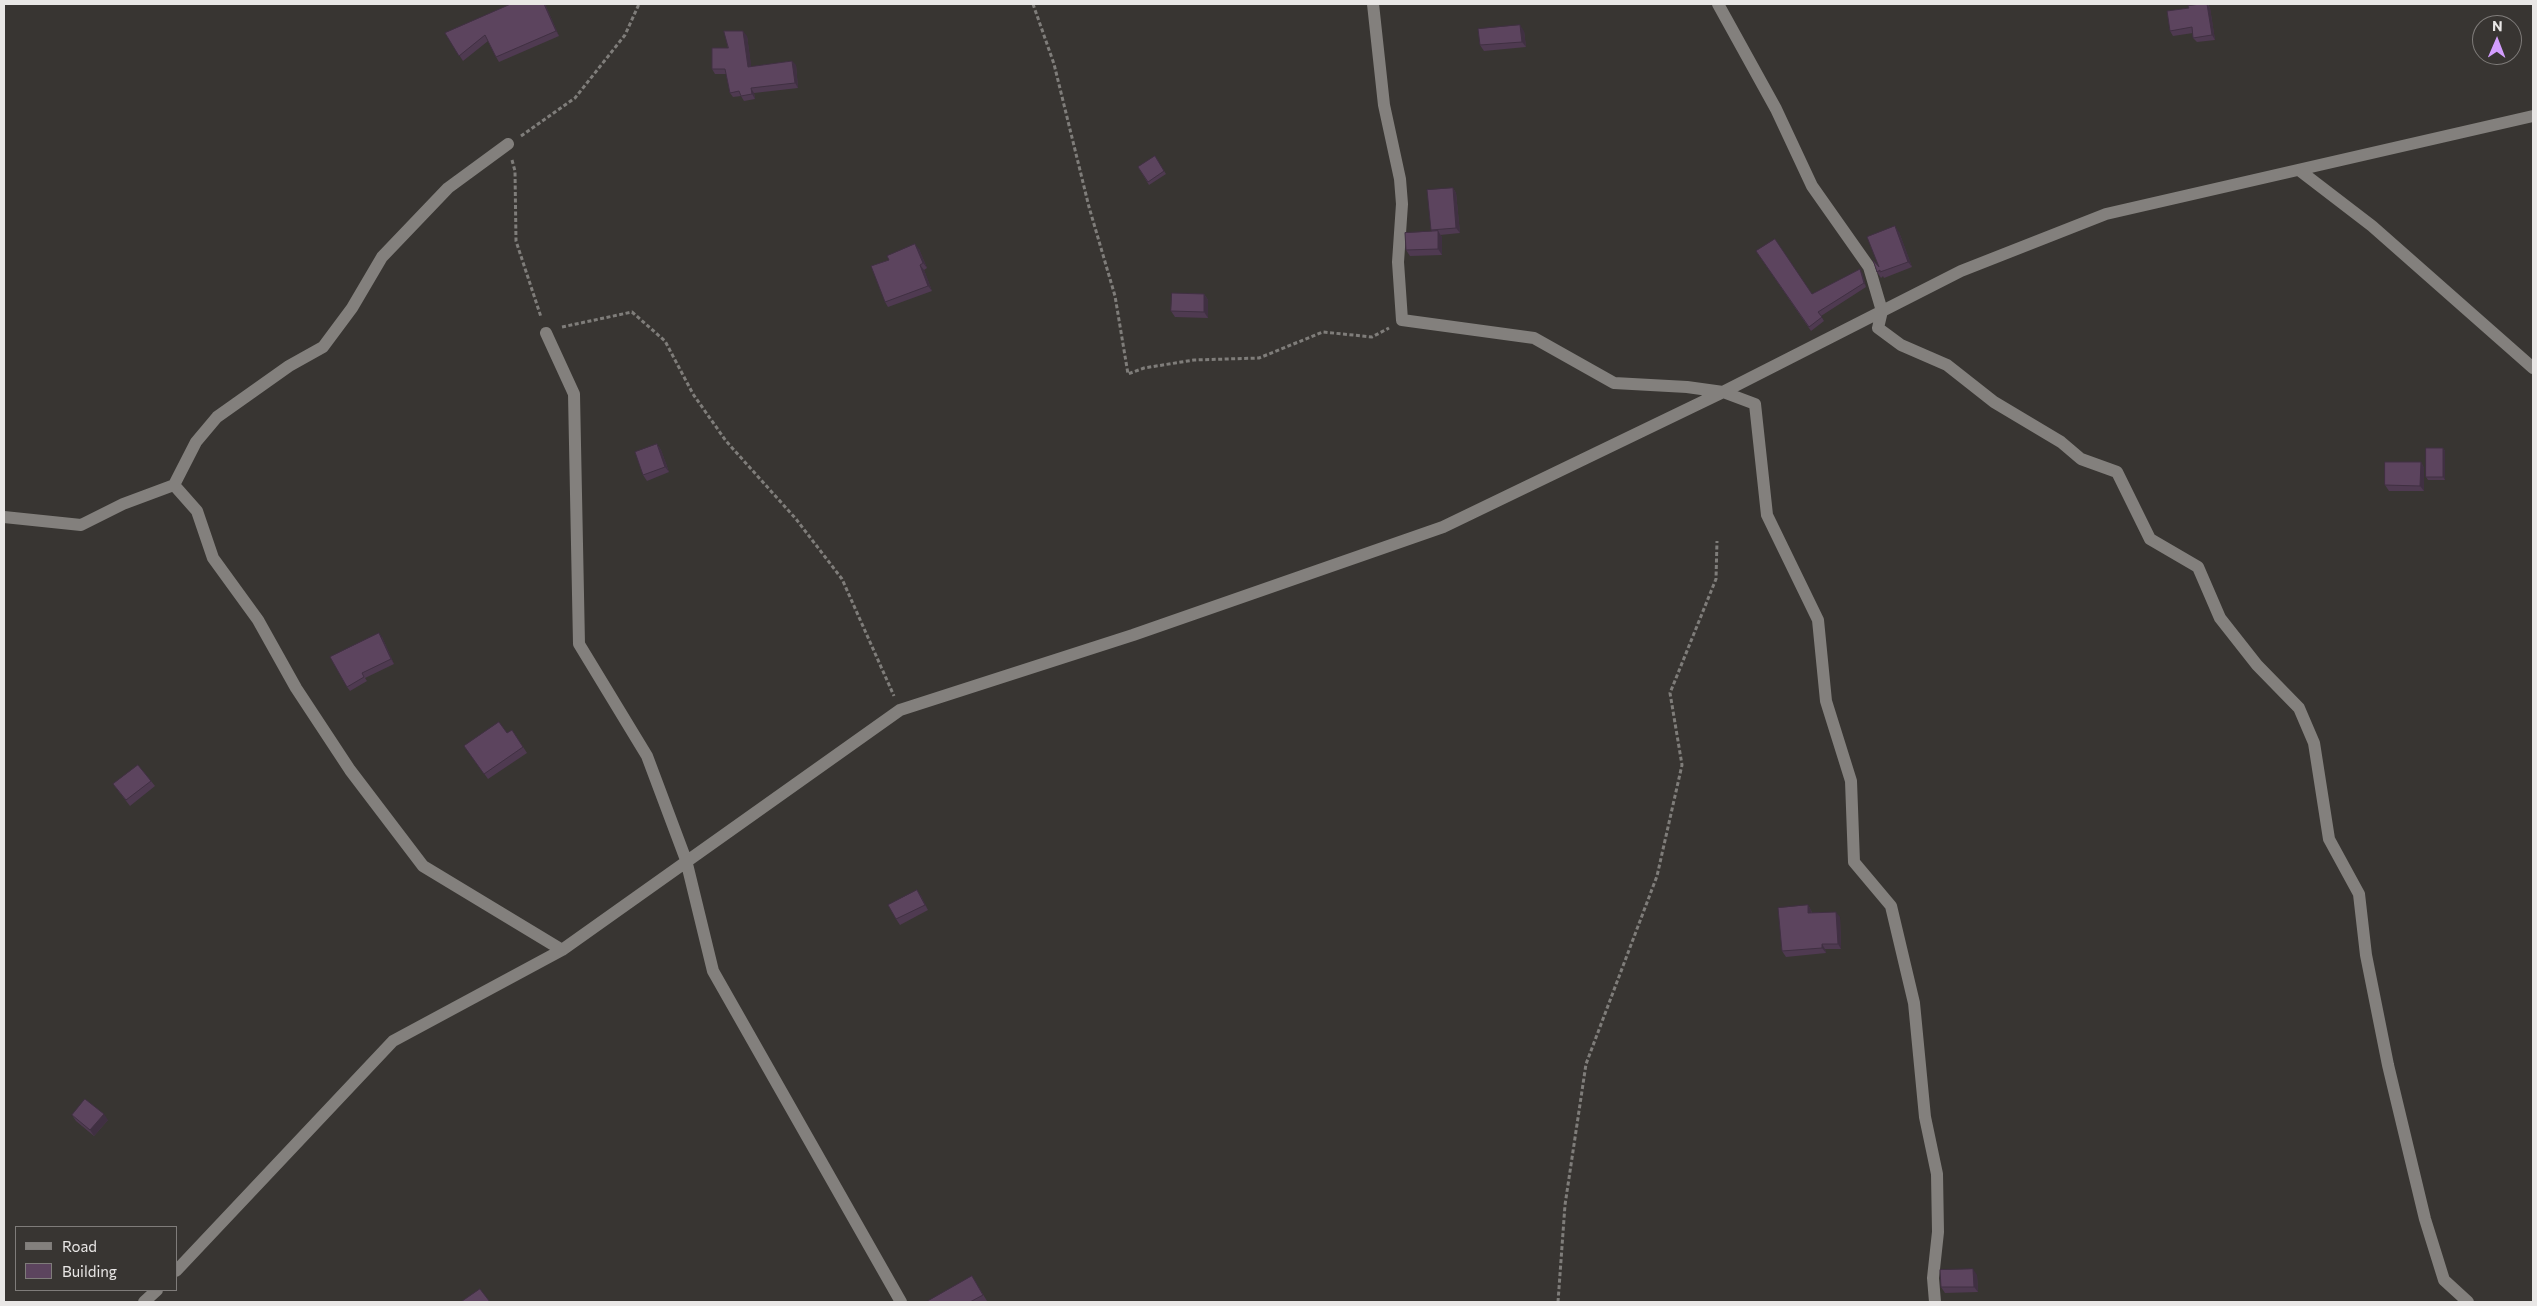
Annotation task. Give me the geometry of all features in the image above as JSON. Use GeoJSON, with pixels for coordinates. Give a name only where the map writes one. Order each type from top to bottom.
{"type":"FeatureCollection","features":[{"type":"Feature","properties":{"kind":"street"},"geometry":{"type":"LineString","coordinates":[[1373,4],[1384,105],[1401,187],[1402,204],[1398,262],[1402,320],[1534,338],[1614,383],[1687,387],[1723,392],[1755,404],[1766,515],[1818,620],[1826,701],[1851,781],[1854,862],[1891,906],[1914,1003],[1925,1117],[1938,1174],[1938,1232],[1933,1278],[1935,1302]]}},
{"type":"Feature","properties":{"kind":"street"},"geometry":{"type":"LineString","coordinates":[[1718,4],[1776,109],[1812,186],[1869,267],[1882,311],[1878,328],[1900,345],[1947,365],[1994,402],[2062,442],[2081,458],[2117,472],[2150,539],[2198,568],[2220,618],[2257,665],[2299,708],[2314,743],[2329,838],[2359,894],[2366,955],[2386,1056],[2425,1219],[2444,1280],[2468,1302]]}},
{"type":"Feature","properties":{"kind":"street"},"geometry":{"type":"LineString","coordinates":[[178,1269],[393,1041],[562,950],[686,860],[900,710],[1134,635],[1443,527],[1723,392],[1961,271],[2106,214],[2533,116]]}},
{"type":"Feature","properties":{"kind":"street"},"geometry":{"type":"LineString","coordinates":[[4,517],[82,525],[123,504],[174,485],[196,442],[216,417],[289,366],[323,347],[352,308],[382,257],[448,188],[508,144]]}},
{"type":"Feature","properties":{"kind":"street"},"geometry":{"type":"LineString","coordinates":[[2299,170],[2372,226],[2533,368]]}},
{"type":"Feature","properties":{"kind":"street"},"geometry":{"type":"LineString","coordinates":[[546,333],[574,394],[578,644],[647,756],[686,860],[713,971],[901,1302]]}},
{"type":"Feature","properties":{"kind":"street"},"geometry":{"type":"LineString","coordinates":[[174,485],[197,511],[213,558],[258,620],[296,688],[334,746],[423,866],[562,950]]}},
{"type":"Feature","properties":{"kind":"street"},"geometry":{"type":"LineString","coordinates":[[144,1302],[156,1291]]}},
{"type":"Feature","properties":{"kind":"path"},"geometry":{"type":"LineString","coordinates":[[639,4],[625,35],[575,98],[508,144],[514,171],[516,240],[546,333],[578,322],[632,312],[665,342],[693,394],[726,440],[796,519],[842,580],[900,710]]}},
{"type":"Feature","properties":{"kind":"path"},"geometry":{"type":"LineString","coordinates":[[1033,4],[1054,64],[1089,207],[1115,296],[1128,374],[1144,368],[1194,360],[1259,358],[1323,332],[1372,337],[1402,320]]}},
{"type":"Feature","properties":{"kind":"path"},"geometry":{"type":"LineString","coordinates":[[1558,1302],[1565,1205],[1586,1064],[1658,876],[1682,765],[1670,693],[1716,579],[1717,541]]}},
{"type":"Feature","properties":{"kind":"building"},"geometry":{"type":"Polygon","coordinates":[[[511,4],[544,4],[556,31],[496,57],[485,35],[459,56],[445,33],[511,4]]]}},
{"type":"Feature","properties":{"kind":"building"},"geometry":{"type":"Polygon","coordinates":[[[2207,4],[2212,35],[2193,38],[2192,27],[2170,31],[2167,11],[2207,4]]]}},
{"type":"Feature","properties":{"kind":"building"},"geometry":{"type":"Polygon","coordinates":[[[1520,25],[1522,42],[1480,45],[1478,29],[1520,25]]]}},
{"type":"Feature","properties":{"kind":"building"},"geometry":{"type":"Polygon","coordinates":[[[724,31],[743,31],[748,67],[792,61],[795,83],[751,88],[752,94],[741,96],[739,91],[730,93],[725,69],[712,69],[712,48],[728,48],[724,31]]]}},
{"type":"Feature","properties":{"kind":"building"},"geometry":{"type":"Polygon","coordinates":[[[1155,156],[1164,171],[1148,182],[1138,167],[1155,156]]]}},
{"type":"Feature","properties":{"kind":"building"},"geometry":{"type":"Polygon","coordinates":[[[1453,188],[1456,228],[1431,230],[1427,190],[1453,188]]]}},
{"type":"Feature","properties":{"kind":"building"},"geometry":{"type":"Polygon","coordinates":[[[1895,226],[1908,262],[1877,272],[1873,260],[1879,267],[1867,237],[1895,226]]]}},
{"type":"Feature","properties":{"kind":"building"},"geometry":{"type":"Polygon","coordinates":[[[1438,231],[1438,249],[1406,250],[1405,233],[1438,231]]]}},
{"type":"Feature","properties":{"kind":"building"},"geometry":{"type":"Polygon","coordinates":[[[1775,239],[1812,294],[1860,269],[1864,283],[1818,312],[1822,317],[1809,327],[1756,251],[1775,239]]]}},
{"type":"Feature","properties":{"kind":"building"},"geometry":{"type":"Polygon","coordinates":[[[915,244],[923,263],[920,265],[928,286],[885,302],[871,266],[889,260],[887,256],[915,244]]]}},
{"type":"Feature","properties":{"kind":"building"},"geometry":{"type":"Polygon","coordinates":[[[1172,293],[1204,294],[1204,312],[1171,311],[1172,293]]]}},
{"type":"Feature","properties":{"kind":"building"},"geometry":{"type":"Polygon","coordinates":[[[657,444],[665,467],[643,475],[635,452],[657,444]]]}},
{"type":"Feature","properties":{"kind":"building"},"geometry":{"type":"Polygon","coordinates":[[[2426,448],[2443,448],[2443,477],[2426,477],[2426,448]]]}},
{"type":"Feature","properties":{"kind":"building"},"geometry":{"type":"Polygon","coordinates":[[[2385,462],[2421,462],[2420,486],[2385,485],[2385,462]]]}},
{"type":"Feature","properties":{"kind":"building"},"geometry":{"type":"Polygon","coordinates":[[[379,633],[391,659],[362,673],[364,677],[347,687],[330,657],[379,633]]]}},
{"type":"Feature","properties":{"kind":"building"},"geometry":{"type":"Polygon","coordinates":[[[499,722],[507,733],[512,730],[523,747],[484,774],[464,746],[499,722]]]}},
{"type":"Feature","properties":{"kind":"building"},"geometry":{"type":"Polygon","coordinates":[[[138,765],[151,781],[126,800],[113,784],[138,765]]]}},
{"type":"Feature","properties":{"kind":"building"},"geometry":{"type":"Polygon","coordinates":[[[917,890],[925,905],[896,919],[888,905],[917,890]]]}},
{"type":"Feature","properties":{"kind":"building"},"geometry":{"type":"Polygon","coordinates":[[[1808,905],[1808,913],[1836,912],[1838,944],[1822,944],[1822,948],[1782,951],[1778,908],[1808,905]]]}},
{"type":"Feature","properties":{"kind":"building"},"geometry":{"type":"Polygon","coordinates":[[[85,1099],[104,1114],[90,1130],[72,1115],[85,1099]]]}},
{"type":"Feature","properties":{"kind":"building"},"geometry":{"type":"Polygon","coordinates":[[[1973,1269],[1974,1287],[1941,1287],[1940,1270],[1973,1269]]]}},
{"type":"Feature","properties":{"kind":"building"},"geometry":{"type":"Polygon","coordinates":[[[972,1276],[983,1295],[970,1302],[928,1302],[928,1301],[972,1276]]]}},
{"type":"Feature","properties":{"kind":"building"},"geometry":{"type":"Polygon","coordinates":[[[480,1289],[490,1302],[461,1302],[480,1289]]]}}]}
